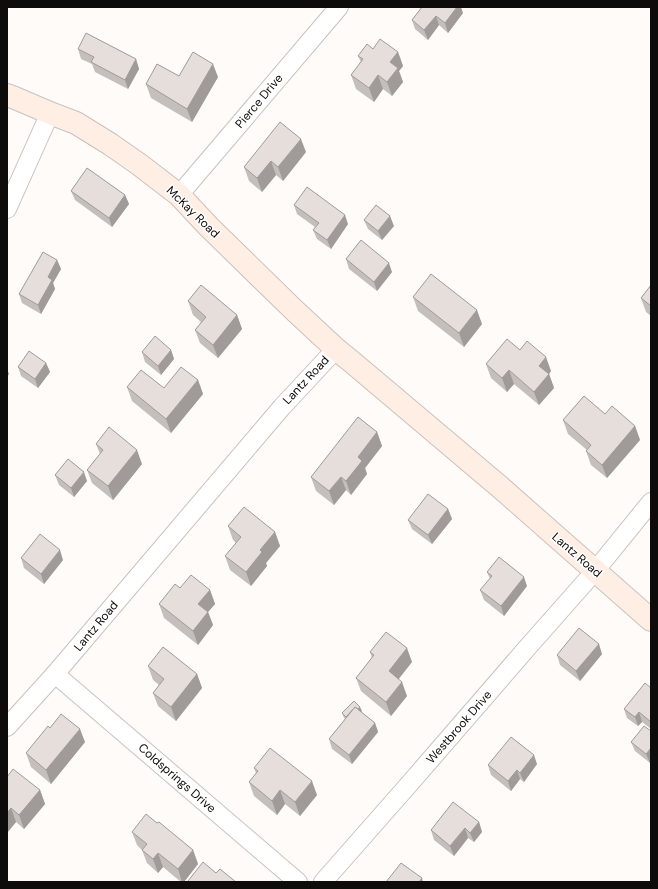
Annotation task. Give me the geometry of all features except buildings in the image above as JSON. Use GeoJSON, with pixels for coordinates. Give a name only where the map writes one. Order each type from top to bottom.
{"type":"FeatureCollection","features":[{"type":"Feature","properties":{"kind":"street","name":"Pierce Drive"},"geometry":{"type":"LineString","coordinates":[[179,195],[339,7]]}},
{"type":"Feature","properties":{"kind":"street","name":"McKay Road"},"geometry":{"type":"LineString","coordinates":[[7,95],[76,123],[110,144],[179,195],[208,226],[283,300],[336,349]]}},
{"type":"Feature","properties":{"kind":"street"},"geometry":{"type":"LineString","coordinates":[[7,210],[50,113]]}},
{"type":"Feature","properties":{"kind":"street","name":"Lantz Road"},"geometry":{"type":"LineString","coordinates":[[7,727],[55,674],[282,407],[336,349],[500,487],[651,620]]}},
{"type":"Feature","properties":{"kind":"street","name":"Westbrook Drive"},"geometry":{"type":"LineString","coordinates":[[323,882],[595,571],[651,502]]}},
{"type":"Feature","properties":{"kind":"street","name":"Coldsprings Drive"},"geometry":{"type":"LineString","coordinates":[[55,674],[298,882]]}}]}
